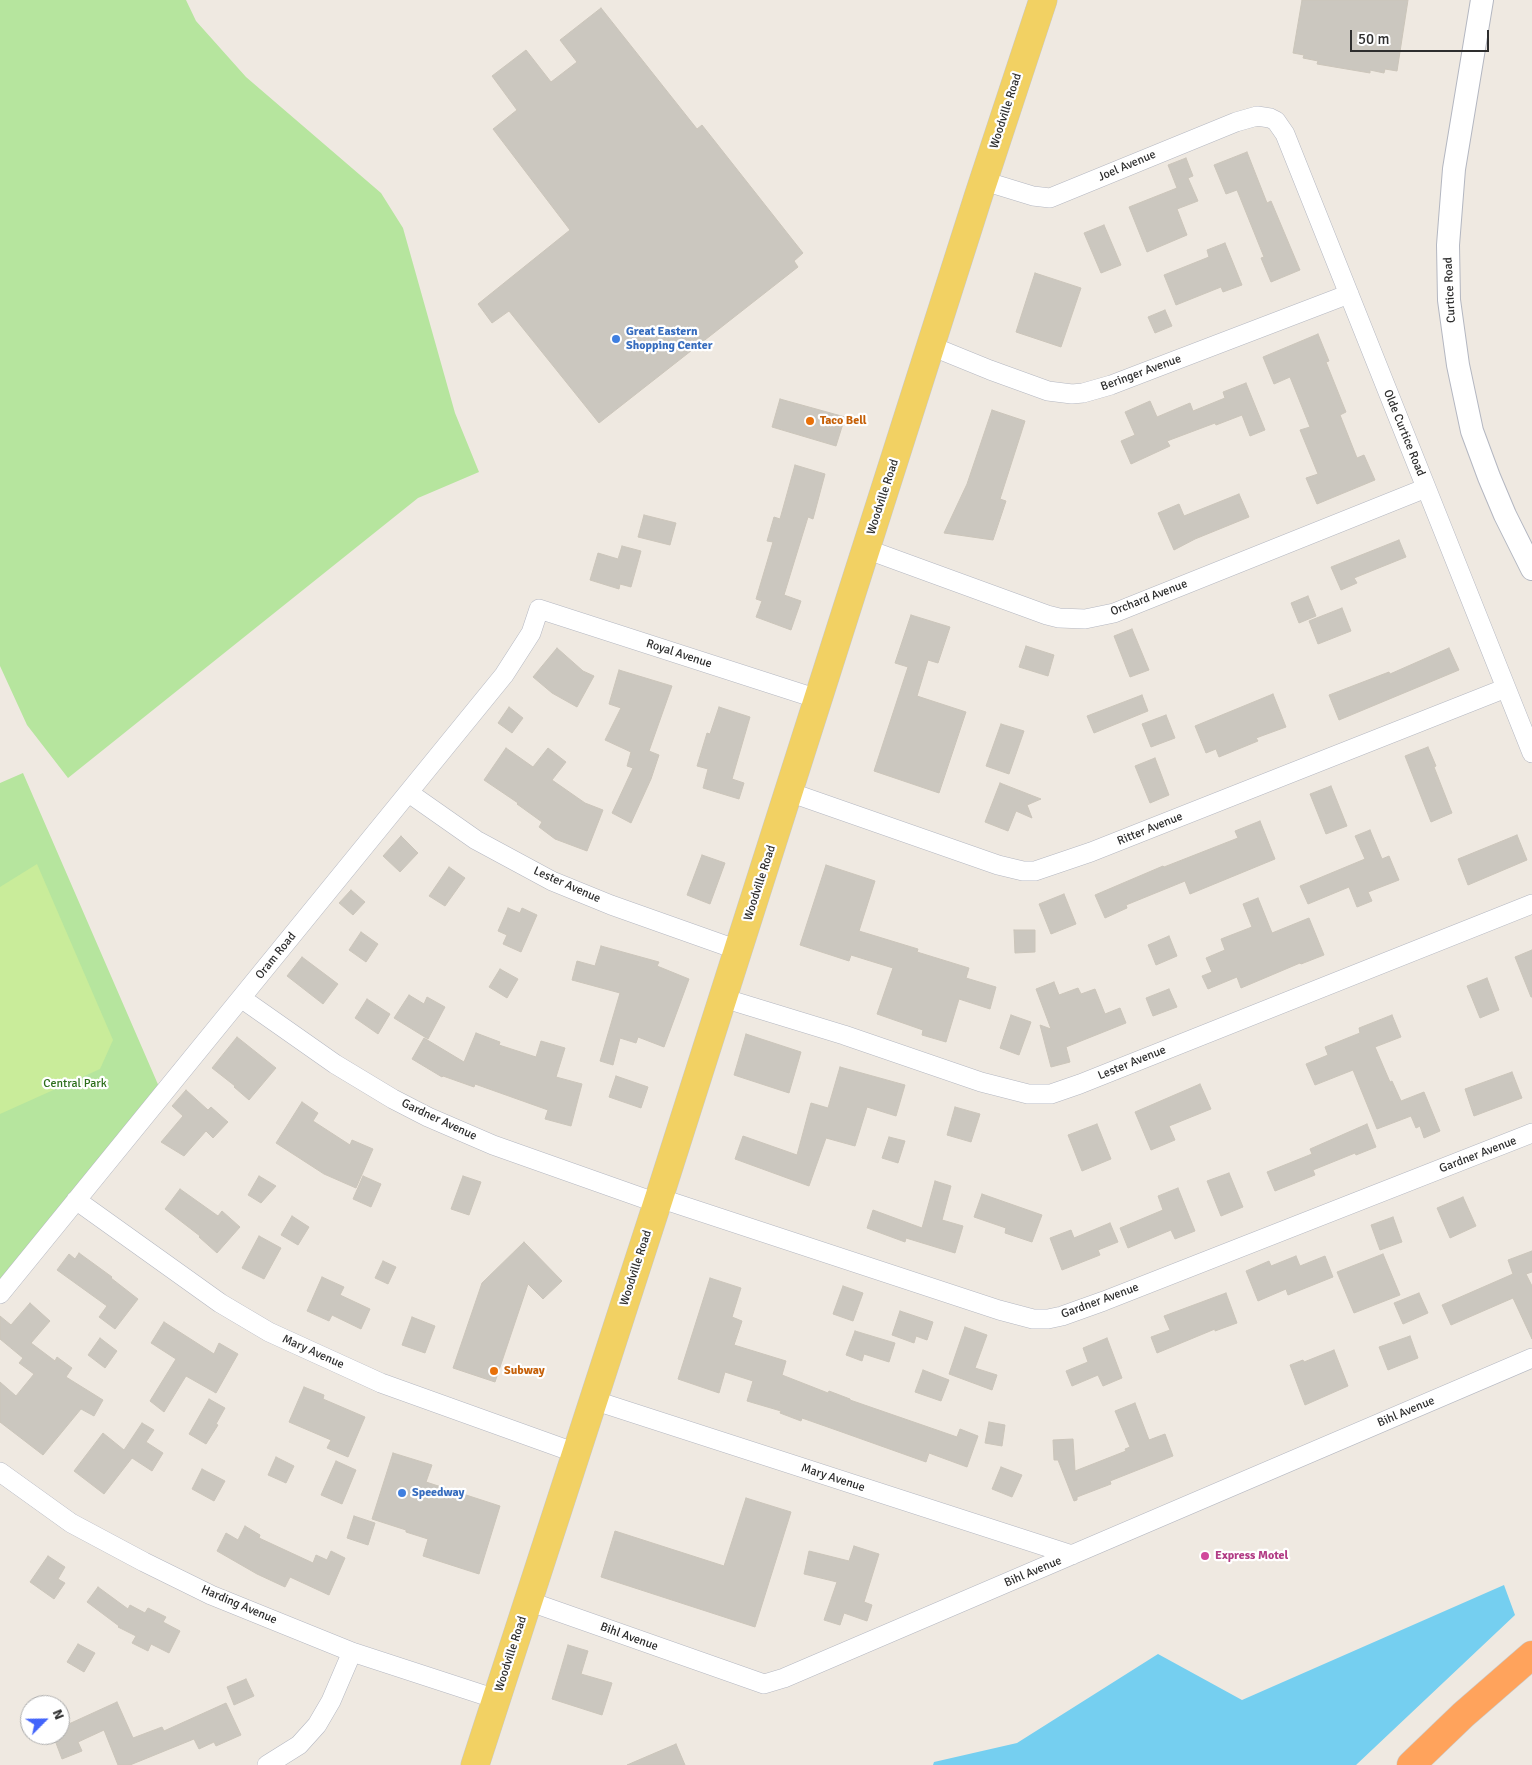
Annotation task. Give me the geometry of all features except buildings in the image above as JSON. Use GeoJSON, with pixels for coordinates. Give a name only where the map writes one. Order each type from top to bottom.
{"type":"FeatureCollection","features":[{"type":"Feature","properties":{"kind":"highway"},"geometry":{"type":"LineString","coordinates":[[1410,1765],[1463,1715],[1532,1655]]}},
{"type":"Feature","properties":{"kind":"main road","name":"Woodville Road"},"geometry":{"type":"LineString","coordinates":[[474,1765],[594,1400],[1043,0]]}},
{"type":"Feature","properties":{"kind":"street","name":"Curtice Road"},"geometry":{"type":"LineString","coordinates":[[1482,0],[1454,169],[1448,245],[1449,300],[1460,375],[1472,431],[1488,477],[1532,569]]}},
{"type":"Feature","properties":{"kind":"street","name":"Joel Avenue"},"geometry":{"type":"LineString","coordinates":[[984,181],[1033,196],[1050,198],[1221,127],[1257,116],[1270,118]]}},
{"type":"Feature","properties":{"kind":"street","name":"Olde Curtice Road"},"geometry":{"type":"LineString","coordinates":[[1270,118],[1276,121],[1285,134],[1532,754]]}},
{"type":"Feature","properties":{"kind":"street","name":"Beringer Avenue"},"geometry":{"type":"LineString","coordinates":[[931,346],[1048,391],[1066,394],[1083,393],[1158,368],[1349,294]]}},
{"type":"Feature","properties":{"kind":"street","name":"Orchard Avenue"},"geometry":{"type":"LineString","coordinates":[[866,549],[1048,615],[1085,619],[1122,610],[1426,488]]}},
{"type":"Feature","properties":{"kind":"street","name":"Royal Avenue"},"geometry":{"type":"LineString","coordinates":[[539,609],[818,700]]}},
{"type":"Feature","properties":{"kind":"street","name":"Oram Road"},"geometry":{"type":"LineString","coordinates":[[0,1294],[504,675],[531,633],[539,609]]}},
{"type":"Feature","properties":{"kind":"street","name":"Ritter Avenue"},"geometry":{"type":"LineString","coordinates":[[789,792],[998,865],[1023,871],[1035,871],[1091,852],[1506,688]]}},
{"type":"Feature","properties":{"kind":"street","name":"Lester Avenue"},"geometry":{"type":"LineString","coordinates":[[409,793],[476,840],[552,881],[611,905],[738,950]]}},
{"type":"Feature","properties":{"kind":"street","name":"Lester Avenue"},"geometry":{"type":"LineString","coordinates":[[723,998],[844,1035],[981,1082],[1028,1094],[1051,1094],[1532,904]]}},
{"type":"Feature","properties":{"kind":"street","name":"Gardner Avenue"},"geometry":{"type":"LineString","coordinates":[[242,998],[336,1064],[393,1099],[428,1117],[492,1145],[999,1310],[1033,1319],[1048,1319],[1062,1316],[1104,1301],[1532,1133]]}},
{"type":"Feature","properties":{"kind":"street","name":"Mary Avenue"},"geometry":{"type":"LineString","coordinates":[[76,1200],[220,1303],[269,1332],[381,1382],[576,1453]]}},
{"type":"Feature","properties":{"kind":"street","name":"Bihl Avenue"},"geometry":{"type":"LineString","coordinates":[[528,1601],[764,1684],[793,1674],[1532,1358]]}},
{"type":"Feature","properties":{"kind":"street","name":"Mary Avenue"},"geometry":{"type":"LineString","coordinates":[[594,1400],[1072,1555]]}},
{"type":"Feature","properties":{"kind":"street","name":"Harding Avenue"},"geometry":{"type":"LineString","coordinates":[[0,1472],[71,1523],[211,1595],[352,1652],[496,1699]]}},
{"type":"Feature","properties":{"kind":"street"},"geometry":{"type":"LineString","coordinates":[[267,1765],[299,1745],[317,1725],[331,1701],[352,1652]]}},
{"type":"Feature","properties":{"kind":"green space"},"geometry":{"type":"Polygon","coordinates":[[[0,0],[186,0],[196,21],[246,77],[381,193],[403,228],[455,413],[479,472],[418,498],[68,778],[27,725],[0,666],[0,0]]]}},
{"type":"Feature","properties":{"kind":"green space","name":"Central Park"},"geometry":{"type":"Polygon","coordinates":[[[23,773],[163,1096],[0,1293],[0,783],[23,773]]]}},
{"type":"Feature","properties":{"kind":"green space"},"geometry":{"type":"Polygon","coordinates":[[[37,864],[113,1040],[100,1069],[0,1114],[0,887],[37,864]]]}},
{"type":"Feature","properties":{"kind":"water"},"geometry":{"type":"Polygon","coordinates":[[[1504,1585],[1515,1615],[1356,1765],[933,1765],[934,1762],[1017,1743],[1158,1654],[1242,1700],[1504,1585]]]}},
{"type":"Feature","properties":{"kind":"place","name":"Great Eastern Shopping Center"},"geometry":{"type":"Point","coordinates":[616,339]}},
{"type":"Feature","properties":{"kind":"place","name":"Taco Bell"},"geometry":{"type":"Point","coordinates":[810,421]}},
{"type":"Feature","properties":{"kind":"place","name":"Subway"},"geometry":{"type":"Point","coordinates":[494,1371]}},
{"type":"Feature","properties":{"kind":"place","name":"Speedway"},"geometry":{"type":"Point","coordinates":[402,1493]}},
{"type":"Feature","properties":{"kind":"place","name":"Express Motel"},"geometry":{"type":"Point","coordinates":[1205,1556]}}]}
